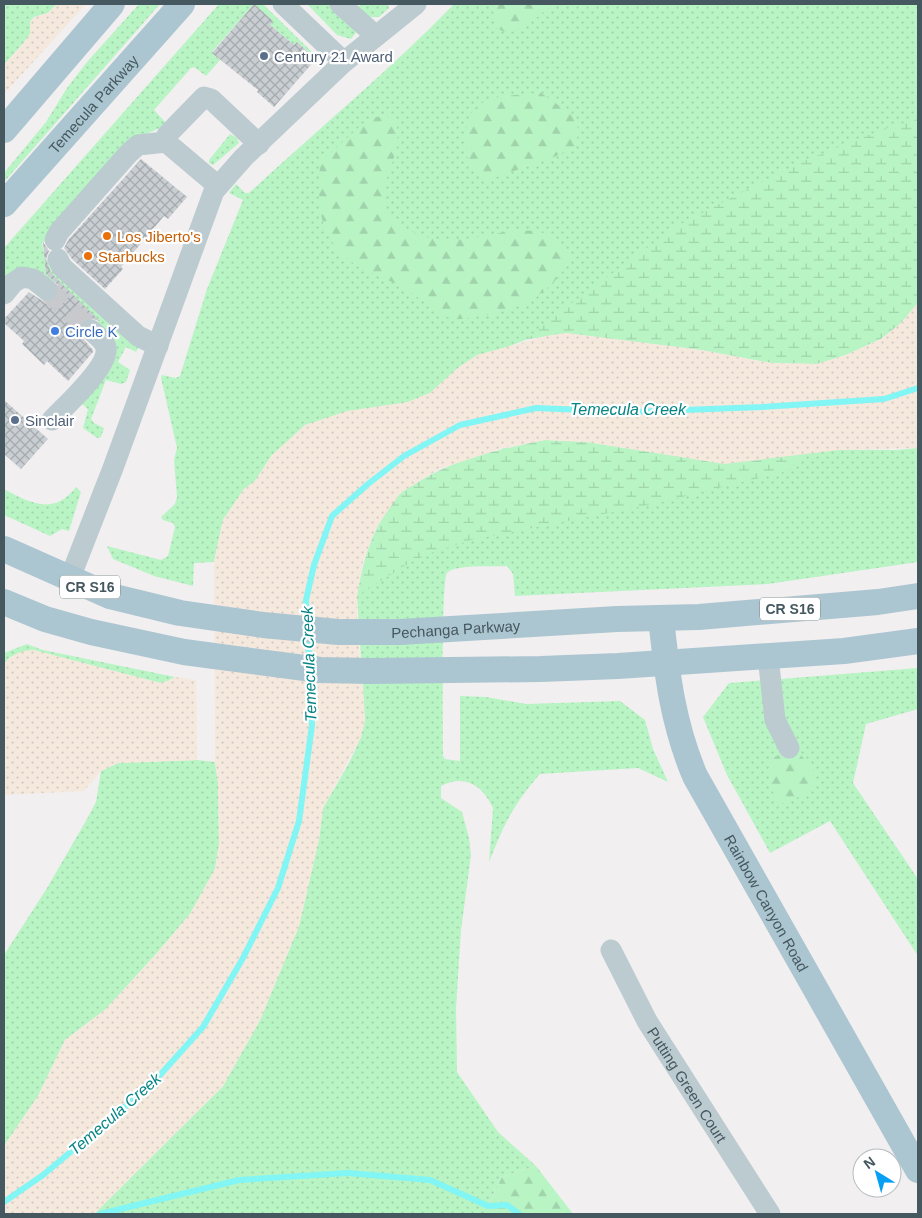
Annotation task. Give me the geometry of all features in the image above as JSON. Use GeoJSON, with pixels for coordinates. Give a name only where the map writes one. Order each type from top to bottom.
{"type":"FeatureCollection","features":[{"type":"Feature","properties":{"kind":"main road"},"geometry":{"type":"LineString","coordinates":[[4,130],[112,4]]}},
{"type":"Feature","properties":{"kind":"main road","name":"Temecula Parkway"},"geometry":{"type":"LineString","coordinates":[[4,204],[182,4]]}},
{"type":"Feature","properties":{"kind":"main road","name":"Pechanga Parkway"},"geometry":{"type":"LineString","coordinates":[[4,549],[110,596],[180,613],[263,626],[338,632],[469,629],[545,623],[699,617],[878,602],[918,596]]}},
{"type":"Feature","properties":{"kind":"main road"},"geometry":{"type":"LineString","coordinates":[[4,602],[45,619],[184,652],[320,670],[370,672],[541,669],[844,651],[918,640]]}},
{"type":"Feature","properties":{"kind":"main road","name":"Rainbow Canyon Road"},"geometry":{"type":"LineString","coordinates":[[661,618],[671,702],[682,744],[695,776],[918,1170]]}},
{"type":"Feature","properties":{"kind":"street"},"geometry":{"type":"LineString","coordinates":[[283,4],[344,62]]}},
{"type":"Feature","properties":{"kind":"street"},"geometry":{"type":"LineString","coordinates":[[340,4],[376,36]]}},
{"type":"Feature","properties":{"kind":"street"},"geometry":{"type":"LineString","coordinates":[[70,578],[113,468],[211,200],[218,186],[344,62],[416,4]]}},
{"type":"Feature","properties":{"kind":"street"},"geometry":{"type":"LineString","coordinates":[[166,142],[167,135],[204,97],[211,99],[259,144]]}},
{"type":"Feature","properties":{"kind":"street"},"geometry":{"type":"LineString","coordinates":[[158,346],[138,336],[62,267],[57,250],[59,232],[138,145],[166,142],[218,186]]}},
{"type":"Feature","properties":{"kind":"street"},"geometry":{"type":"LineString","coordinates":[[4,294],[13,283],[22,277],[33,279],[47,290]]}},
{"type":"Feature","properties":{"kind":"street"},"geometry":{"type":"LineString","coordinates":[[52,420],[93,375],[105,357],[106,347],[91,330]]}},
{"type":"Feature","properties":{"kind":"street"},"geometry":{"type":"LineString","coordinates":[[768,656],[775,720],[789,748]]}},
{"type":"Feature","properties":{"kind":"street","name":"Putting Green Court"},"geometry":{"type":"LineString","coordinates":[[610,950],[647,1021],[770,1214]]}},
{"type":"Feature","properties":{"kind":"green space"},"geometry":{"type":"Polygon","coordinates":[[[4,4],[57,4],[48,13],[34,17],[30,22],[30,34],[4,65],[4,4]]]}},
{"type":"Feature","properties":{"kind":"green space"},"geometry":{"type":"Polygon","coordinates":[[[139,4],[160,4],[4,182],[4,173],[46,122],[67,88],[87,62],[139,4]]]}},
{"type":"Feature","properties":{"kind":"green space"},"geometry":{"type":"Polygon","coordinates":[[[219,4],[263,4],[317,57],[316,59],[297,42],[294,45],[270,25],[253,5],[212,52],[220,60],[206,76],[194,67],[191,68],[154,110],[165,122],[164,126],[142,136],[49,241],[42,242],[45,260],[53,260],[139,346],[136,352],[126,347],[118,362],[130,370],[126,382],[121,384],[106,380],[91,419],[94,423],[104,428],[101,437],[97,438],[83,428],[88,409],[81,403],[98,378],[94,326],[99,320],[55,281],[50,287],[4,286],[4,248],[219,4]]]}},
{"type":"Feature","properties":{"kind":"green space"},"geometry":{"type":"Polygon","coordinates":[[[307,4],[331,4],[358,30],[351,39],[337,35],[307,4]]]}},
{"type":"Feature","properties":{"kind":"green space"},"geometry":{"type":"Polygon","coordinates":[[[361,4],[388,4],[389,8],[379,17],[369,17],[357,8],[361,4]]]}},
{"type":"Feature","properties":{"kind":"green space"},"geometry":{"type":"Polygon","coordinates":[[[454,4],[918,4],[918,303],[817,364],[566,333],[528,339],[459,367],[430,393],[408,402],[382,408],[272,455],[255,481],[244,489],[223,520],[214,562],[194,563],[193,586],[154,576],[113,559],[107,546],[161,560],[168,556],[175,527],[173,523],[163,520],[161,517],[175,504],[177,497],[174,460],[177,448],[161,378],[162,375],[176,378],[180,376],[207,289],[243,200],[229,193],[236,184],[245,193],[249,193],[379,77],[454,4]]]}},
{"type":"Feature","properties":{"kind":"green space"},"geometry":{"type":"Polygon","coordinates":[[[499,4],[553,4],[535,19],[508,34],[495,27],[493,10],[499,4]]]}},
{"type":"Feature","properties":{"kind":"green space"},"geometry":{"type":"Polygon","coordinates":[[[541,93],[574,116],[579,132],[574,147],[552,158],[487,180],[469,169],[466,146],[467,128],[471,115],[478,106],[488,100],[502,97],[541,93]]]}},
{"type":"Feature","properties":{"kind":"green space"},"geometry":{"type":"Polygon","coordinates":[[[387,116],[397,124],[397,147],[386,181],[384,195],[389,212],[396,222],[422,236],[441,240],[514,231],[532,231],[550,235],[559,242],[570,257],[563,271],[554,282],[543,292],[516,307],[487,315],[454,319],[440,313],[399,285],[361,268],[337,249],[326,231],[321,212],[320,163],[369,118],[387,116]]]}},
{"type":"Feature","properties":{"kind":"green space"},"geometry":{"type":"Polygon","coordinates":[[[918,119],[918,303],[900,324],[881,339],[846,355],[817,364],[771,363],[701,350],[566,333],[528,339],[554,316],[677,226],[801,162],[889,127],[918,119]]]}},
{"type":"Feature","properties":{"kind":"green space"},"geometry":{"type":"Polygon","coordinates":[[[230,134],[237,138],[239,143],[213,165],[209,163],[209,160],[230,134]]]}},
{"type":"Feature","properties":{"kind":"green space"},"geometry":{"type":"Polygon","coordinates":[[[545,440],[587,442],[724,464],[803,455],[788,471],[649,505],[471,540],[428,554],[404,566],[357,596],[370,542],[382,518],[403,491],[433,474],[479,455],[545,440]]]}},
{"type":"Feature","properties":{"kind":"green space"},"geometry":{"type":"Polygon","coordinates":[[[503,448],[896,450],[918,448],[918,562],[768,584],[515,596],[513,574],[507,566],[466,567],[451,570],[447,573],[444,602],[443,659],[443,756],[445,759],[460,761],[460,696],[486,697],[526,704],[620,701],[645,720],[653,749],[668,782],[638,768],[540,774],[510,815],[489,862],[493,808],[489,800],[484,793],[472,784],[458,781],[441,786],[441,798],[462,812],[469,838],[471,855],[461,930],[456,1008],[457,1072],[498,1132],[536,1166],[502,1177],[488,1206],[488,1214],[94,1214],[223,1086],[260,1020],[299,926],[319,839],[323,808],[349,763],[361,737],[365,720],[357,596],[503,448]]]}},
{"type":"Feature","properties":{"kind":"green space"},"geometry":{"type":"Polygon","coordinates":[[[76,487],[81,492],[69,531],[62,529],[50,536],[4,515],[4,489],[32,502],[50,504],[59,502],[76,487]]]}},
{"type":"Feature","properties":{"kind":"green space"},"geometry":{"type":"Polygon","coordinates":[[[27,644],[43,650],[175,677],[160,683],[33,650],[10,657],[4,664],[4,653],[27,644]]]}},
{"type":"Feature","properties":{"kind":"green space"},"geometry":{"type":"Polygon","coordinates":[[[918,668],[918,709],[866,724],[853,783],[918,879],[918,956],[830,821],[770,853],[727,775],[703,717],[729,683],[918,668]]]}},
{"type":"Feature","properties":{"kind":"green space"},"geometry":{"type":"Polygon","coordinates":[[[794,747],[814,771],[816,781],[805,794],[781,804],[774,798],[769,765],[775,757],[794,747]]]}},
{"type":"Feature","properties":{"kind":"green space"},"geometry":{"type":"Polygon","coordinates":[[[197,760],[215,762],[218,783],[219,844],[215,869],[190,914],[157,953],[106,1009],[65,1040],[38,1096],[4,1146],[4,955],[47,888],[96,802],[101,771],[118,763],[197,760]]]}},
{"type":"Feature","properties":{"kind":"green space"},"geometry":{"type":"Polygon","coordinates":[[[536,1166],[573,1214],[488,1214],[488,1206],[502,1177],[536,1166]]]}},
{"type":"Feature","properties":{"kind":"sand"},"geometry":{"type":"Polygon","coordinates":[[[57,4],[86,4],[4,94],[4,65],[30,34],[30,22],[34,17],[48,13],[57,4]]]}},
{"type":"Feature","properties":{"kind":"sand"},"geometry":{"type":"Polygon","coordinates":[[[918,303],[918,448],[839,450],[724,464],[587,442],[545,440],[503,448],[439,469],[400,493],[376,528],[363,561],[357,596],[357,627],[365,720],[361,737],[323,808],[319,839],[299,926],[260,1020],[223,1086],[94,1214],[4,1214],[4,1146],[38,1096],[65,1040],[106,1009],[157,953],[190,914],[215,869],[219,844],[218,783],[215,762],[214,562],[223,520],[244,489],[255,481],[272,455],[305,425],[347,411],[408,402],[430,393],[459,367],[477,355],[546,336],[566,333],[701,350],[771,363],[817,364],[846,355],[881,339],[900,324],[918,303]]]}},
{"type":"Feature","properties":{"kind":"sand"},"geometry":{"type":"Polygon","coordinates":[[[33,650],[160,683],[175,677],[196,680],[197,760],[118,763],[101,771],[84,791],[4,795],[4,664],[17,654],[33,650]]]}},
{"type":"Feature","properties":{"kind":"building","name":"Century 21 Award"},"geometry":{"type":"Polygon","coordinates":[[[254,4],[273,21],[270,25],[294,45],[297,42],[316,59],[274,107],[257,92],[258,90],[212,53],[254,4]]]}},
{"type":"Feature","properties":{"kind":"building"},"geometry":{"type":"Polygon","coordinates":[[[141,159],[187,197],[168,219],[164,216],[105,289],[72,259],[64,248],[69,239],[141,159]]]}},
{"type":"Feature","properties":{"kind":"building","name":"Circle K"},"geometry":{"type":"Polygon","coordinates":[[[43,242],[49,251],[46,259],[51,273],[100,321],[87,318],[79,327],[79,334],[93,352],[68,381],[47,361],[44,365],[22,344],[24,341],[4,323],[4,319],[29,292],[50,306],[50,302],[57,297],[58,285],[46,274],[43,242]]]}},
{"type":"Feature","properties":{"kind":"building","name":"Sinclair"},"geometry":{"type":"Polygon","coordinates":[[[4,400],[48,439],[21,469],[4,454],[4,400]]]}},
{"type":"Feature","properties":{"kind":"waterway","name":"Temecula Creek"},"geometry":{"type":"LineString","coordinates":[[307,623],[306,600],[314,565],[332,516],[368,484],[404,456],[460,425],[536,408],[631,412],[762,407],[884,399],[918,388]]}},
{"type":"Feature","properties":{"kind":"waterway","name":"Temecula Creek"},"geometry":{"type":"LineString","coordinates":[[308,636],[309,663]]}},
{"type":"Feature","properties":{"kind":"waterway","name":"Temecula Creek"},"geometry":{"type":"LineString","coordinates":[[4,1202],[43,1175],[152,1084],[203,1027],[243,958],[278,888],[299,821],[312,725],[310,673]]}},
{"type":"Feature","properties":{"kind":"waterway"},"geometry":{"type":"LineString","coordinates":[[100,1214],[239,1180],[348,1173],[430,1180],[488,1206],[507,1205],[519,1214]]}},
{"type":"Feature","properties":{"kind":"tunnel"},"geometry":{"type":"LineString","coordinates":[[47,290],[91,330]]}},
{"type":"Feature","properties":{"kind":"place","name":"Century 21 Award"},"geometry":{"type":"Point","coordinates":[264,56]}},
{"type":"Feature","properties":{"kind":"place","name":"Los Jiberto's"},"geometry":{"type":"Point","coordinates":[107,236]}},
{"type":"Feature","properties":{"kind":"place","name":"Starbucks"},"geometry":{"type":"Point","coordinates":[88,256]}},
{"type":"Feature","properties":{"kind":"place","name":"Circle K"},"geometry":{"type":"Point","coordinates":[55,331]}},
{"type":"Feature","properties":{"kind":"place","name":"Sinclair"},"geometry":{"type":"Point","coordinates":[15,420]}}]}
